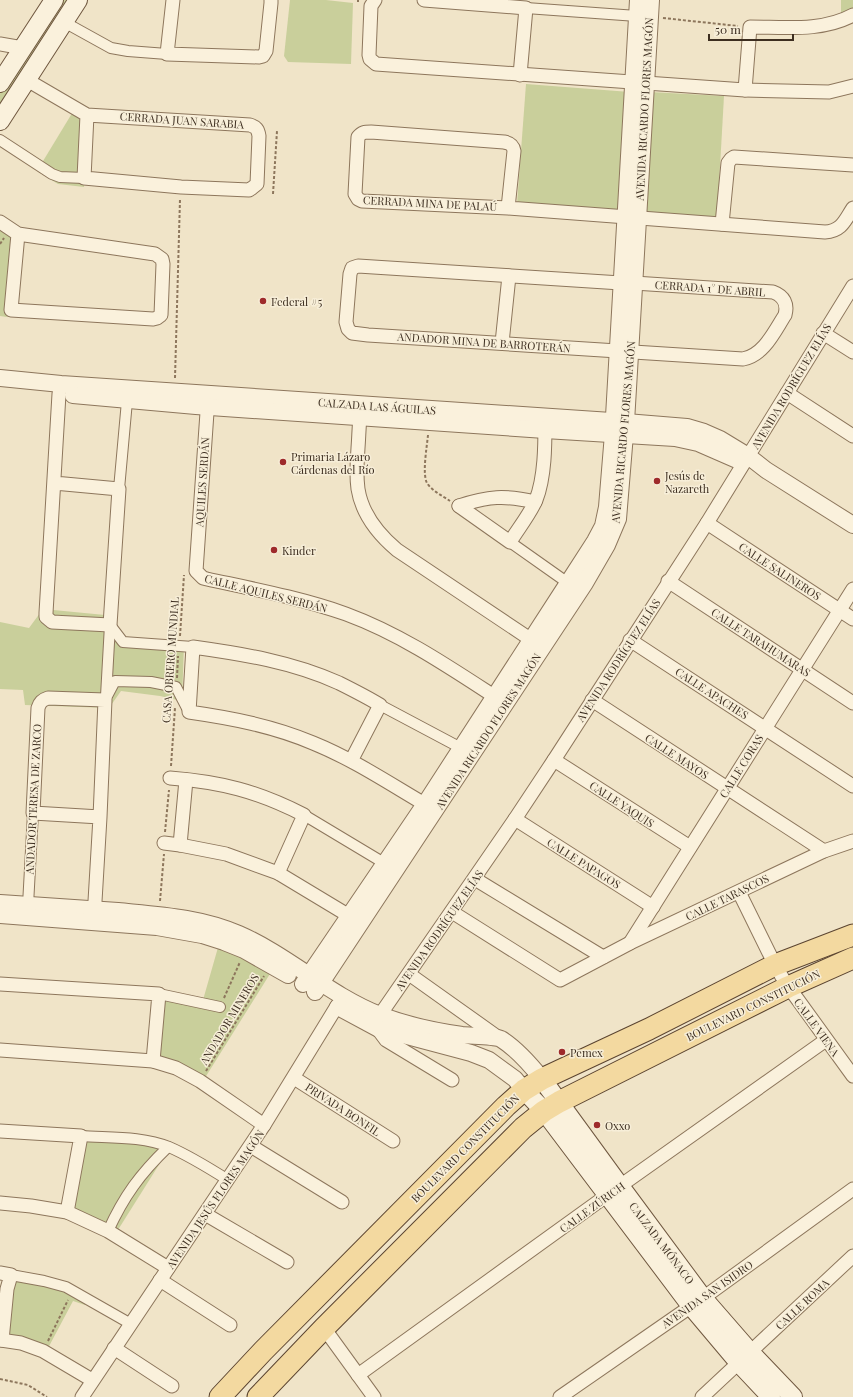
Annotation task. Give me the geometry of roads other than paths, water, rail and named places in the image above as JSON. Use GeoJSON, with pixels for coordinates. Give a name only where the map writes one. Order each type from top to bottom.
{"type":"FeatureCollection","features":[{"type":"Feature","properties":{"kind":"main road"},"geometry":{"type":"LineString","coordinates":[[0,83],[54,0]]}},
{"type":"Feature","properties":{"kind":"main road"},"geometry":{"type":"LineString","coordinates":[[0,121],[28,80],[78,0]]}},
{"type":"Feature","properties":{"kind":"main road","name":"BOULEVARD CONSTITUCIÓN"},"geometry":{"type":"LineString","coordinates":[[220,1397],[263,1350],[506,1106],[524,1090],[542,1079],[649,1029],[775,965],[853,935]]}},
{"type":"Feature","properties":{"kind":"main road","name":"BOULEVARD CONSTITUCIÓN"},"geometry":{"type":"LineString","coordinates":[[258,1397],[324,1328],[523,1128],[552,1106],[788,987],[853,958]]}},
{"type":"Feature","properties":{"kind":"main road","name":"CALZADA MÓNACO"},"geometry":{"type":"LineString","coordinates":[[542,1079],[552,1106],[697,1302],[745,1357],[771,1397]]}},
{"type":"Feature","properties":{"kind":"main road","name":"CALZADA MÓNACO"},"geometry":{"type":"LineString","coordinates":[[524,1090],[552,1106]]}},
{"type":"Feature","properties":{"kind":"main road","name":"CALZADA MÓNACO"},"geometry":{"type":"LineString","coordinates":[[745,1357],[793,1397]]}},
{"type":"Feature","properties":{"kind":"street"},"geometry":{"type":"LineString","coordinates":[[167,54],[173,0]]}},
{"type":"Feature","properties":{"kind":"street"},"geometry":{"type":"LineString","coordinates":[[64,22],[110,48],[167,54],[259,57],[266,51],[268,44],[272,3],[270,0]]}},
{"type":"Feature","properties":{"kind":"street"},"geometry":{"type":"LineString","coordinates":[[424,0],[643,16]]}},
{"type":"Feature","properties":{"kind":"street","name":"AVENIDA RICARDO FLORES MAGÓN"},"geometry":{"type":"LineString","coordinates":[[312,984],[537,644],[585,583],[618,520],[619,428],[643,16],[638,0]]}},
{"type":"Feature","properties":{"kind":"street","name":"AVENIDA RICARDO FLORES MAGÓN"},"geometry":{"type":"LineString","coordinates":[[643,16],[651,0]]}},
{"type":"Feature","properties":{"kind":"street"},"geometry":{"type":"LineString","coordinates":[[373,3],[369,55],[370,59],[376,64],[745,90],[829,92],[853,86]]}},
{"type":"Feature","properties":{"kind":"street"},"geometry":{"type":"LineString","coordinates":[[520,75],[526,8]]}},
{"type":"Feature","properties":{"kind":"street"},"geometry":{"type":"LineString","coordinates":[[745,90],[750,27],[808,27],[832,24],[853,15]]}},
{"type":"Feature","properties":{"kind":"street"},"geometry":{"type":"LineString","coordinates":[[0,44],[23,48]]}},
{"type":"Feature","properties":{"kind":"street","name":"CERRADA JUAN SARABIA"},"geometry":{"type":"LineString","coordinates":[[28,80],[87,115],[250,125],[255,126],[259,136],[256,186],[248,190],[181,187],[84,178]]}},
{"type":"Feature","properties":{"kind":"street"},"geometry":{"type":"LineString","coordinates":[[0,140],[52,174],[60,177],[84,178],[87,115]]}},
{"type":"Feature","properties":{"kind":"street","name":"CERRADA MINA DE PALAÚ"},"geometry":{"type":"LineString","coordinates":[[508,208],[514,151],[510,143],[371,132],[364,132],[358,137],[355,194],[358,199],[366,201],[508,208],[831,231],[839,228],[853,208]]}},
{"type":"Feature","properties":{"kind":"street"},"geometry":{"type":"LineString","coordinates":[[722,224],[728,163],[734,157],[853,165]]}},
{"type":"Feature","properties":{"kind":"street"},"geometry":{"type":"LineString","coordinates":[[0,222],[18,234],[155,254],[162,259],[163,264],[161,315],[158,318],[153,319],[11,310],[18,234]]}},
{"type":"Feature","properties":{"kind":"street","name":"ANDADOR MINA DE BARROTERÁN"},"geometry":{"type":"LineString","coordinates":[[509,276],[362,265],[354,266],[350,274],[346,322],[348,329],[352,333],[368,335],[624,352]]}},
{"type":"Feature","properties":{"kind":"street"},"geometry":{"type":"LineString","coordinates":[[502,343],[509,276],[628,283]]}},
{"type":"Feature","properties":{"kind":"street","name":"CERRADA 1° DE ABRIL"},"geometry":{"type":"LineString","coordinates":[[624,352],[736,359],[749,358],[757,354],[762,349],[785,315],[786,309],[785,302],[782,297],[773,292],[628,283]]}},
{"type":"Feature","properties":{"kind":"street","name":"AVENIDA RODRÍGUEZ ELÍAS"},"geometry":{"type":"LineString","coordinates":[[378,1021],[516,819],[668,581],[707,523],[853,286]]}},
{"type":"Feature","properties":{"kind":"street"},"geometry":{"type":"LineString","coordinates":[[824,333],[853,352]]}},
{"type":"Feature","properties":{"kind":"street","name":"CALZADA LAS ÁGUILAS"},"geometry":{"type":"LineString","coordinates":[[0,378],[127,400],[208,400],[619,428],[687,427],[720,439],[746,459],[853,525]]}},
{"type":"Feature","properties":{"kind":"street","name":"CALZADA LAS ÁGUILAS"},"geometry":{"type":"LineString","coordinates":[[0,388],[174,391],[208,400]]}},
{"type":"Feature","properties":{"kind":"street"},"geometry":{"type":"LineString","coordinates":[[60,389],[46,617],[52,622],[110,625],[123,642],[193,647],[243,654],[291,666],[338,683],[461,748]]}},
{"type":"Feature","properties":{"kind":"street"},"geometry":{"type":"LineString","coordinates":[[787,393],[853,436]]}},
{"type":"Feature","properties":{"kind":"street"},"geometry":{"type":"LineString","coordinates":[[94,916],[105,700],[119,489],[127,400]]}},
{"type":"Feature","properties":{"kind":"street","name":"AQUILES SERDÁN"},"geometry":{"type":"LineString","coordinates":[[191,570],[208,400]]}},
{"type":"Feature","properties":{"kind":"street"},"geometry":{"type":"LineString","coordinates":[[360,411],[357,471],[358,489],[371,524],[386,541],[397,550],[537,644]]}},
{"type":"Feature","properties":{"kind":"street","name":"CALZADA LAS ÁGUILAS"},"geometry":{"type":"LineString","coordinates":[[360,411],[430,422],[544,424]]}},
{"type":"Feature","properties":{"kind":"street"},"geometry":{"type":"LineString","coordinates":[[510,542],[535,502],[540,489],[544,424]]}},
{"type":"Feature","properties":{"kind":"street","name":"AVENIDA RICARDO FLORES MAGÓN"},"geometry":{"type":"LineString","coordinates":[[537,644],[568,583],[603,526],[619,428]]}},
{"type":"Feature","properties":{"kind":"street"},"geometry":{"type":"LineString","coordinates":[[54,483],[119,489]]}},
{"type":"Feature","properties":{"kind":"street"},"geometry":{"type":"LineString","coordinates":[[535,502],[517,498],[497,497],[478,500],[459,506],[568,583]]}},
{"type":"Feature","properties":{"kind":"street","name":"CALLE SALINEROS"},"geometry":{"type":"LineString","coordinates":[[707,523],[853,618]]}},
{"type":"Feature","properties":{"kind":"street","name":"CALLE AQUILES SERDÁN"},"geometry":{"type":"LineString","coordinates":[[191,570],[203,578],[296,599],[346,614],[389,632],[426,652],[500,700]]}},
{"type":"Feature","properties":{"kind":"street","name":"CALLE TARAHUMARAS"},"geometry":{"type":"LineString","coordinates":[[668,581],[853,703]]}},
{"type":"Feature","properties":{"kind":"street","name":"CALLE CORAS"},"geometry":{"type":"LineString","coordinates":[[630,943],[853,589]]}},
{"type":"Feature","properties":{"kind":"street","name":"CALLE APACHES"},"geometry":{"type":"LineString","coordinates":[[630,640],[853,786]]}},
{"type":"Feature","properties":{"kind":"street"},"geometry":{"type":"LineString","coordinates":[[189,712],[193,647]]}},
{"type":"Feature","properties":{"kind":"street"},"geometry":{"type":"LineString","coordinates":[[105,700],[115,681],[151,682],[176,687],[189,712]]}},
{"type":"Feature","properties":{"kind":"street","name":"ANDADOR TERESA DE ZARCO"},"geometry":{"type":"LineString","coordinates":[[28,905],[38,708],[41,701],[48,698],[105,700]]}},
{"type":"Feature","properties":{"kind":"street","name":"AVENIDA RICARDO FLORES MAGÓN"},"geometry":{"type":"LineString","coordinates":[[355,920],[384,863],[430,807],[461,748],[500,700]]}},
{"type":"Feature","properties":{"kind":"street","name":"CALLE MAYOS"},"geometry":{"type":"LineString","coordinates":[[592,700],[824,851]]}},
{"type":"Feature","properties":{"kind":"street"},"geometry":{"type":"LineString","coordinates":[[351,761],[380,704]]}},
{"type":"Feature","properties":{"kind":"street"},"geometry":{"type":"LineString","coordinates":[[189,712],[231,718],[272,729],[312,743],[351,761],[430,807]]}},
{"type":"Feature","properties":{"kind":"street","name":"CALLE YAQUIS"},"geometry":{"type":"LineString","coordinates":[[554,760],[690,847]]}},
{"type":"Feature","properties":{"kind":"street"},"geometry":{"type":"LineString","coordinates":[[170,778],[220,784],[279,802],[304,815],[384,863]]}},
{"type":"Feature","properties":{"kind":"street"},"geometry":{"type":"LineString","coordinates":[[180,844],[186,780]]}},
{"type":"Feature","properties":{"kind":"street"},"geometry":{"type":"LineString","coordinates":[[33,813],[100,817]]}},
{"type":"Feature","properties":{"kind":"street"},"geometry":{"type":"LineString","coordinates":[[278,873],[304,815]]}},
{"type":"Feature","properties":{"kind":"street","name":"CALLE PAPAGOS"},"geometry":{"type":"LineString","coordinates":[[516,819],[653,906]]}},
{"type":"Feature","properties":{"kind":"street","name":"CALLE TARASCOS"},"geometry":{"type":"LineString","coordinates":[[452,912],[560,980],[630,943],[824,851],[853,840]]}},
{"type":"Feature","properties":{"kind":"street"},"geometry":{"type":"LineString","coordinates":[[164,843],[180,844],[226,854],[278,873],[355,920]]}},
{"type":"Feature","properties":{"kind":"street"},"geometry":{"type":"LineString","coordinates":[[475,879],[603,957]]}},
{"type":"Feature","properties":{"kind":"street","name":"CALLE VIENA"},"geometry":{"type":"LineString","coordinates":[[739,892],[775,965],[788,987],[853,1076]]}},
{"type":"Feature","properties":{"kind":"street"},"geometry":{"type":"LineString","coordinates":[[0,903],[28,905],[202,935],[244,950],[271,965],[312,984]]}},
{"type":"Feature","properties":{"kind":"street"},"geometry":{"type":"LineString","coordinates":[[0,915],[94,916],[160,914],[190,918],[220,926],[260,945],[312,984],[341,1002],[378,1021],[489,1060],[515,1079],[524,1090]]}},
{"type":"Feature","properties":{"kind":"street"},"geometry":{"type":"LineString","coordinates":[[409,974],[499,1038],[527,1060],[542,1079]]}},
{"type":"Feature","properties":{"kind":"street"},"geometry":{"type":"LineString","coordinates":[[0,984],[159,994],[220,1006]]}},
{"type":"Feature","properties":{"kind":"street"},"geometry":{"type":"LineString","coordinates":[[153,1061],[159,994]]}},
{"type":"Feature","properties":{"kind":"street","name":"AVENIDA JESÚS FLORES MAGÓN"},"geometry":{"type":"LineString","coordinates":[[82,1397],[251,1146],[341,1002]]}},
{"type":"Feature","properties":{"kind":"street"},"geometry":{"type":"LineString","coordinates":[[378,1021],[410,1025],[444,1032],[499,1038]]}},
{"type":"Feature","properties":{"kind":"street"},"geometry":{"type":"LineString","coordinates":[[378,1021],[386,1040],[452,1080]]}},
{"type":"Feature","properties":{"kind":"street","name":"CALLE ZÚRICH"},"geometry":{"type":"LineString","coordinates":[[358,1375],[826,1040]]}},
{"type":"Feature","properties":{"kind":"street"},"geometry":{"type":"LineString","coordinates":[[0,1050],[153,1061],[176,1068],[200,1081],[264,1125]]}},
{"type":"Feature","properties":{"kind":"street","name":"PRIVADA BONFIL"},"geometry":{"type":"LineString","coordinates":[[294,1078],[393,1141]]}},
{"type":"Feature","properties":{"kind":"street"},"geometry":{"type":"LineString","coordinates":[[0,1131],[145,1141],[168,1147],[197,1161],[228,1180]]}},
{"type":"Feature","properties":{"kind":"street"},"geometry":{"type":"LineString","coordinates":[[67,1212],[81,1136]]}},
{"type":"Feature","properties":{"kind":"street"},"geometry":{"type":"LineString","coordinates":[[251,1146],[342,1202]]}},
{"type":"Feature","properties":{"kind":"street"},"geometry":{"type":"LineString","coordinates":[[108,1231],[119,1207],[133,1185],[149,1165],[168,1147]]}},
{"type":"Feature","properties":{"kind":"street","name":"AVENIDA SAN ISIDRO"},"geometry":{"type":"LineString","coordinates":[[560,1397],[697,1302],[853,1190]]}},
{"type":"Feature","properties":{"kind":"street"},"geometry":{"type":"LineString","coordinates":[[0,1203],[67,1212],[108,1231],[168,1268]]}},
{"type":"Feature","properties":{"kind":"street"},"geometry":{"type":"LineString","coordinates":[[205,1214],[287,1262]]}},
{"type":"Feature","properties":{"kind":"street","name":"CALLE ROMA"},"geometry":{"type":"LineString","coordinates":[[702,1397],[853,1256]]}},
{"type":"Feature","properties":{"kind":"street"},"geometry":{"type":"LineString","coordinates":[[92,1380],[43,1351],[1,1340],[7,1289],[5,1274],[44,1281],[73,1290],[131,1324]]}},
{"type":"Feature","properties":{"kind":"street"},"geometry":{"type":"LineString","coordinates":[[160,1280],[230,1325]]}},
{"type":"Feature","properties":{"kind":"street"},"geometry":{"type":"LineString","coordinates":[[324,1328],[374,1397]]}},
{"type":"Feature","properties":{"kind":"street"},"geometry":{"type":"LineString","coordinates":[[114,1348],[172,1386]]}},
{"type":"Feature","properties":{"kind":"place","name":"Federal #5"},"geometry":{"type":"Point","coordinates":[263,301]}},
{"type":"Feature","properties":{"kind":"place","name":"Primaria Lázaro Cárdenas del Río"},"geometry":{"type":"Point","coordinates":[283,462]}},
{"type":"Feature","properties":{"kind":"place","name":"Jesús de Nazareth"},"geometry":{"type":"Point","coordinates":[657,481]}},
{"type":"Feature","properties":{"kind":"place","name":"Kinder"},"geometry":{"type":"Point","coordinates":[274,550]}},
{"type":"Feature","properties":{"kind":"place","name":"Pemex"},"geometry":{"type":"Point","coordinates":[562,1052]}},
{"type":"Feature","properties":{"kind":"place","name":"Oxxo"},"geometry":{"type":"Point","coordinates":[597,1125]}}]}
